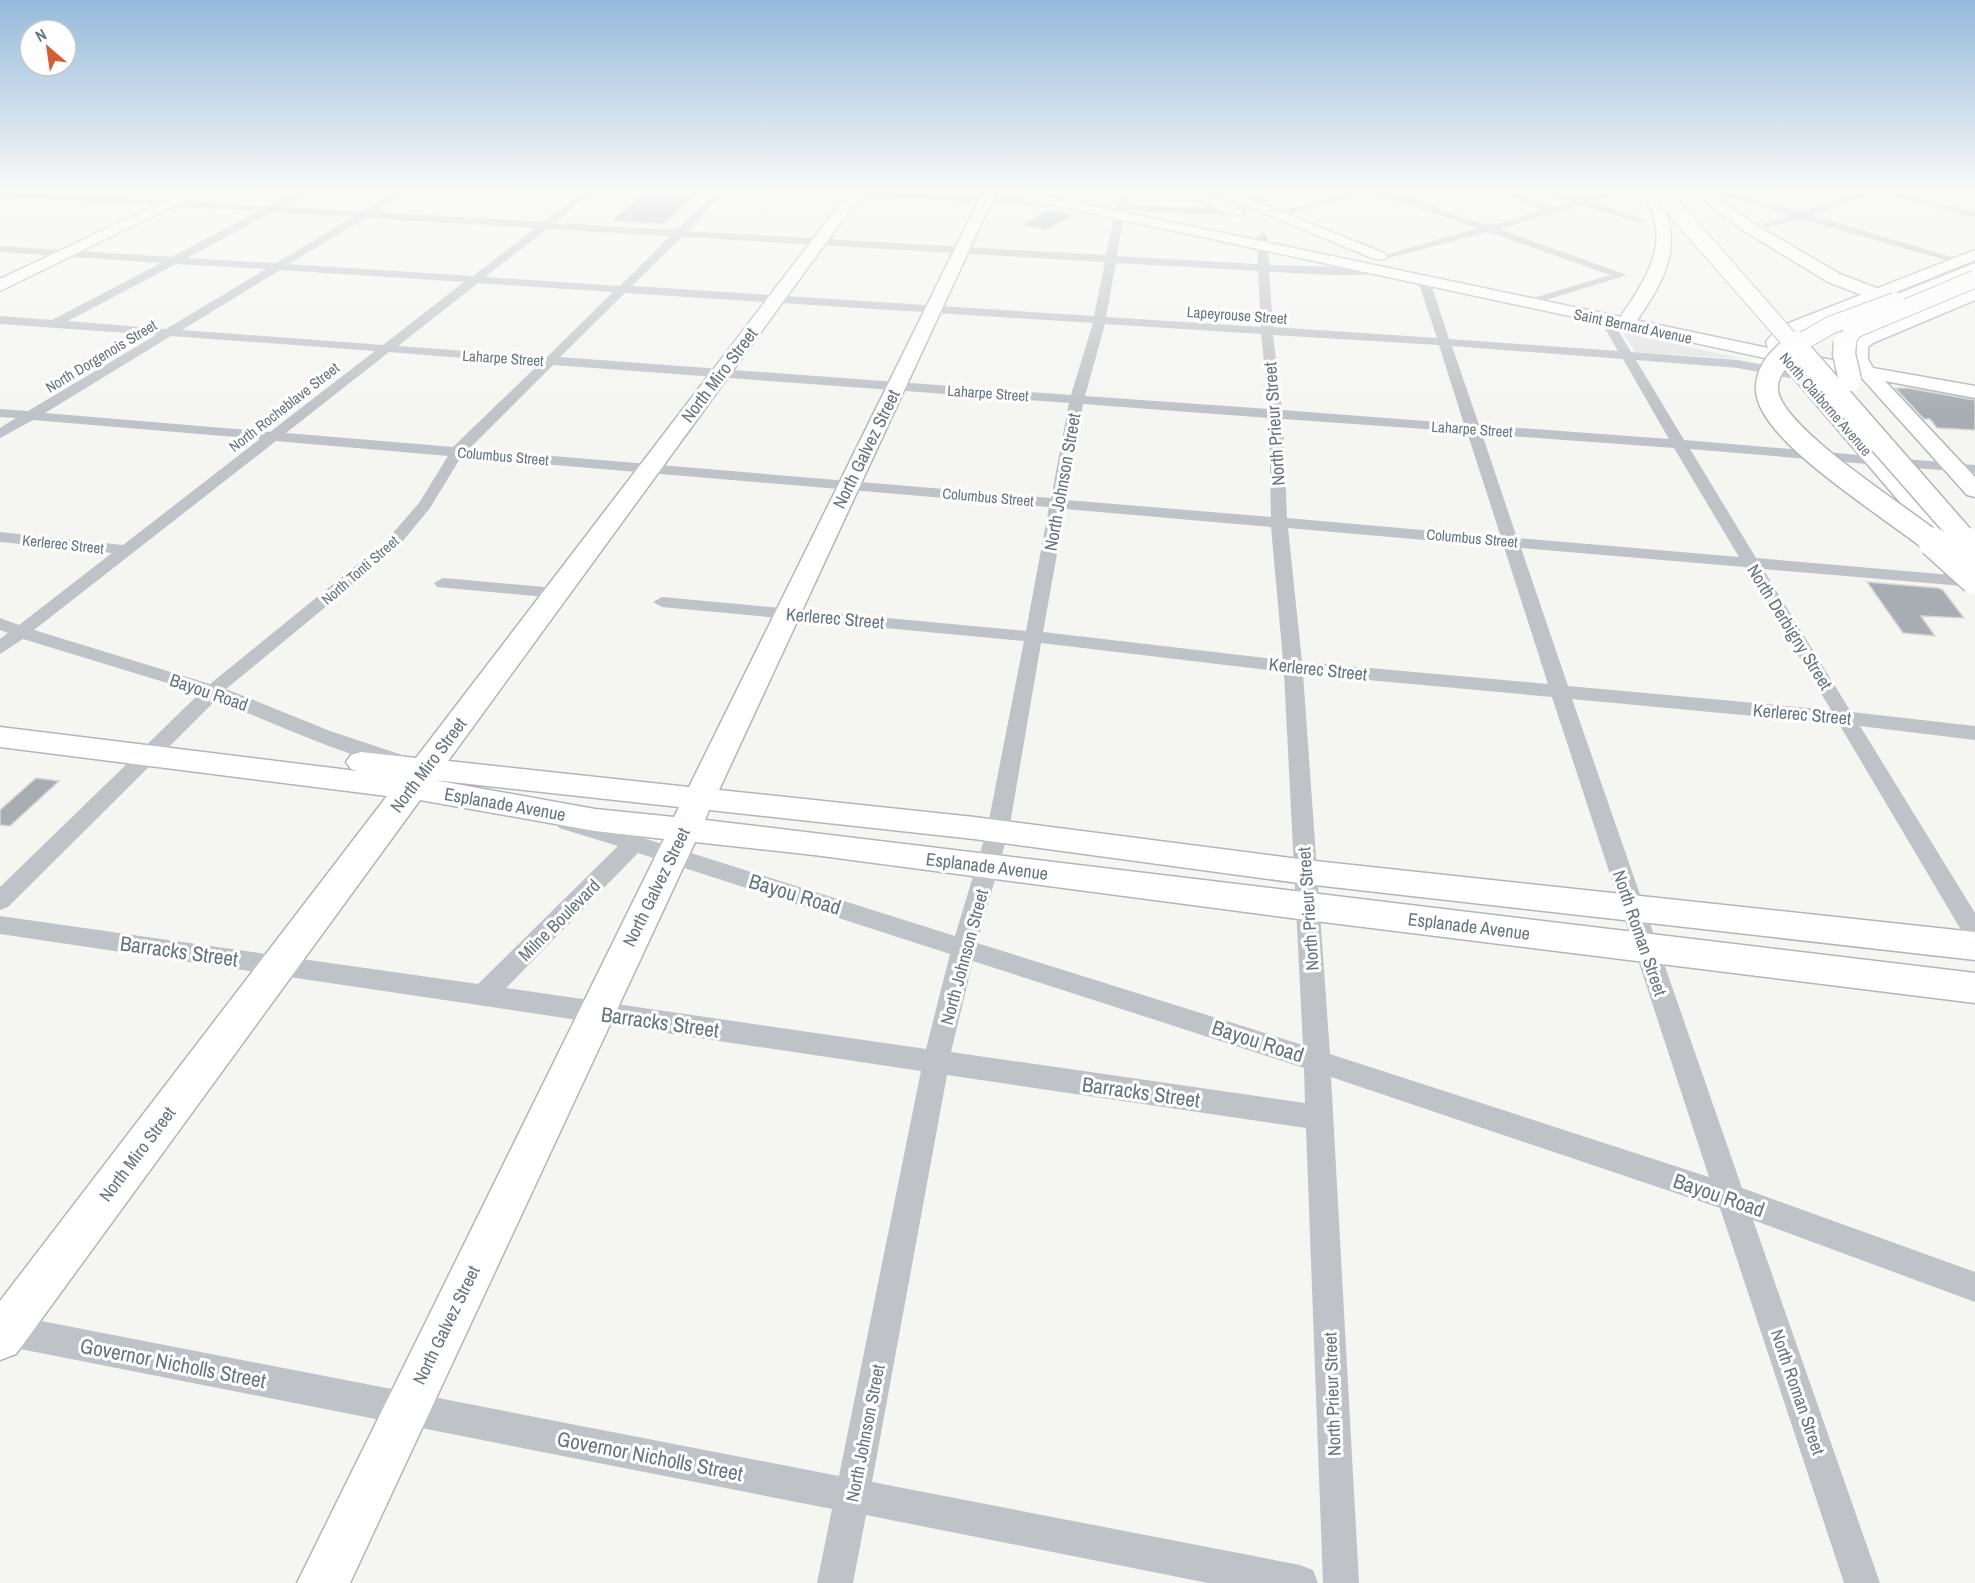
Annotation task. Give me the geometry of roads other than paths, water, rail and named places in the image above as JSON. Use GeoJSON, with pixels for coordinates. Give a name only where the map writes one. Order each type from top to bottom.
{"type":"FeatureCollection","features":[{"type":"Feature","properties":{"kind":"main road"},"geometry":{"type":"LineString","coordinates":[[0,275],[20,266]]}},
{"type":"Feature","properties":{"kind":"main road"},"geometry":{"type":"LineString","coordinates":[[0,286],[42,266]]}},
{"type":"Feature","properties":{"kind":"main road"},"geometry":{"type":"LineString","coordinates":[[1627,321],[1658,266]]}},
{"type":"Feature","properties":{"kind":"main road"},"geometry":{"type":"LineString","coordinates":[[1725,266],[1975,551]]}},
{"type":"Feature","properties":{"kind":"main road"},"geometry":{"type":"LineString","coordinates":[[1814,266],[1839,281],[1914,309],[1911,320]]}},
{"type":"Feature","properties":{"kind":"main road"},"geometry":{"type":"LineString","coordinates":[[1960,266],[1807,339],[1775,364],[1769,375],[1767,387],[1768,397],[1774,408],[1806,444],[1922,533],[1975,579]]}},
{"type":"Feature","properties":{"kind":"main road"},"geometry":{"type":"LineString","coordinates":[[1975,279],[1853,330],[1847,336],[1844,353],[1975,520]]}},
{"type":"Feature","properties":{"kind":"main road"},"geometry":{"type":"LineString","coordinates":[[1792,313],[1860,373]]}},
{"type":"Feature","properties":{"kind":"street"},"geometry":{"type":"LineString","coordinates":[[54,325],[163,266]]}},
{"type":"Feature","properties":{"kind":"street","name":"Lapeyrouse Street"},"geometry":{"type":"LineString","coordinates":[[249,266],[1267,333],[1443,342],[1738,364],[1784,360]]}},
{"type":"Feature","properties":{"kind":"street","name":"North Dorgenois Street"},"geometry":{"type":"LineString","coordinates":[[0,434],[279,266]]}},
{"type":"Feature","properties":{"kind":"street","name":"North Rocheblave Street"},"geometry":{"type":"LineString","coordinates":[[0,648],[492,266]]}},
{"type":"Feature","properties":{"kind":"street","name":"North Tonti Street"},"geometry":{"type":"LineString","coordinates":[[0,901],[227,678],[365,569],[391,545],[424,505],[457,452],[646,266]]}},
{"type":"Feature","properties":{"kind":"street","name":"North Miro Street"},"geometry":{"type":"LineString","coordinates":[[2,1332],[278,966],[417,774],[556,593],[801,266]]}},
{"type":"Feature","properties":{"kind":"street","name":"North Galvez Street"},"geometry":{"type":"LineString","coordinates":[[323,1583],[954,266]]}},
{"type":"Feature","properties":{"kind":"street","name":"North Johnson Street"},"geometry":{"type":"LineString","coordinates":[[835,1583],[854,1496],[936,1062],[964,946],[990,866],[998,831],[1036,637],[1077,399],[1099,322],[1109,266]]}},
{"type":"Feature","properties":{"kind":"street","name":"North Prieur Street"},"geometry":{"type":"LineString","coordinates":[[1264,266],[1267,333],[1276,414],[1279,522],[1293,667],[1306,872],[1320,1118],[1341,1583]]}},
{"type":"Feature","properties":{"kind":"street"},"geometry":{"type":"LineString","coordinates":[[1327,266],[1352,272],[1375,266]]}},
{"type":"Feature","properties":{"kind":"street","name":"Saint Bernard Avenue"},"geometry":{"type":"LineString","coordinates":[[1388,266],[1527,303],[1606,320],[1627,321],[1784,360]]}},
{"type":"Feature","properties":{"kind":"street"},"geometry":{"type":"LineString","coordinates":[[1527,303],[1621,275],[1595,266]]}},
{"type":"Feature","properties":{"kind":"street","name":"North Claiborne Avenue"},"geometry":{"type":"LineString","coordinates":[[1956,266],[1874,294],[1782,334],[1775,342],[1784,360],[1817,391],[1975,579]]}},
{"type":"Feature","properties":{"kind":"street","name":"Saint Bernard Avenue"},"geometry":{"type":"LineString","coordinates":[[1419,275],[1544,298],[1784,360],[1975,391]]}},
{"type":"Feature","properties":{"kind":"street","name":"North Roman Street"},"geometry":{"type":"LineString","coordinates":[[1419,275],[1862,1583]]}},
{"type":"Feature","properties":{"kind":"street"},"geometry":{"type":"LineString","coordinates":[[1975,294],[1862,342],[1858,354],[1860,373],[1965,468],[1975,490]]}},
{"type":"Feature","properties":{"kind":"street","name":"Laharpe Street"},"geometry":{"type":"LineString","coordinates":[[0,320],[1471,428],[1965,468]]}},
{"type":"Feature","properties":{"kind":"street","name":"North Derbigny Street"},"geometry":{"type":"LineString","coordinates":[[1606,320],[1681,444],[1748,562],[1847,718],[1975,933]]}},
{"type":"Feature","properties":{"kind":"street","name":"Columbus Street"},"geometry":{"type":"LineString","coordinates":[[0,413],[1748,562],[1975,579]]}},
{"type":"Feature","properties":{"kind":"street","name":"Kerlerec Street"},"geometry":{"type":"LineString","coordinates":[[0,537],[127,550]]}},
{"type":"Feature","properties":{"kind":"street"},"geometry":{"type":"LineString","coordinates":[[443,583],[556,593]]}},
{"type":"Feature","properties":{"kind":"street","name":"Kerlerec Street"},"geometry":{"type":"LineString","coordinates":[[662,602],[1036,637],[1293,667],[1847,718],[1975,733]]}},
{"type":"Feature","properties":{"kind":"street","name":"Bayou Road"},"geometry":{"type":"LineString","coordinates":[[0,623],[20,632],[213,692],[417,774]]}},
{"type":"Feature","properties":{"kind":"street","name":"Esplanade Avenue"},"geometry":{"type":"LineString","coordinates":[[0,722],[155,749]]}},
{"type":"Feature","properties":{"kind":"street","name":"Esplanade Avenue"},"geometry":{"type":"LineString","coordinates":[[0,737],[699,797],[998,831],[1306,872],[1975,946]]}},
{"type":"Feature","properties":{"kind":"street","name":"Esplanade Avenue"},"geometry":{"type":"LineString","coordinates":[[417,774],[478,798],[678,842],[990,866],[1975,988]]}},
{"type":"Feature","properties":{"kind":"street","name":"Bayou Road"},"geometry":{"type":"LineString","coordinates":[[535,812],[634,844],[678,842],[964,946],[1733,1198],[1975,1287]]}},
{"type":"Feature","properties":{"kind":"street","name":"Milne Boulevard"},"geometry":{"type":"LineString","coordinates":[[483,996],[634,844]]}},
{"type":"Feature","properties":{"kind":"street","name":"Barracks Street"},"geometry":{"type":"LineString","coordinates":[[0,925],[1320,1118]]}},
{"type":"Feature","properties":{"kind":"street","name":"Governor Nicholls Street"},"geometry":{"type":"LineString","coordinates":[[2,1332],[406,1408],[1300,1583]]}}]}
